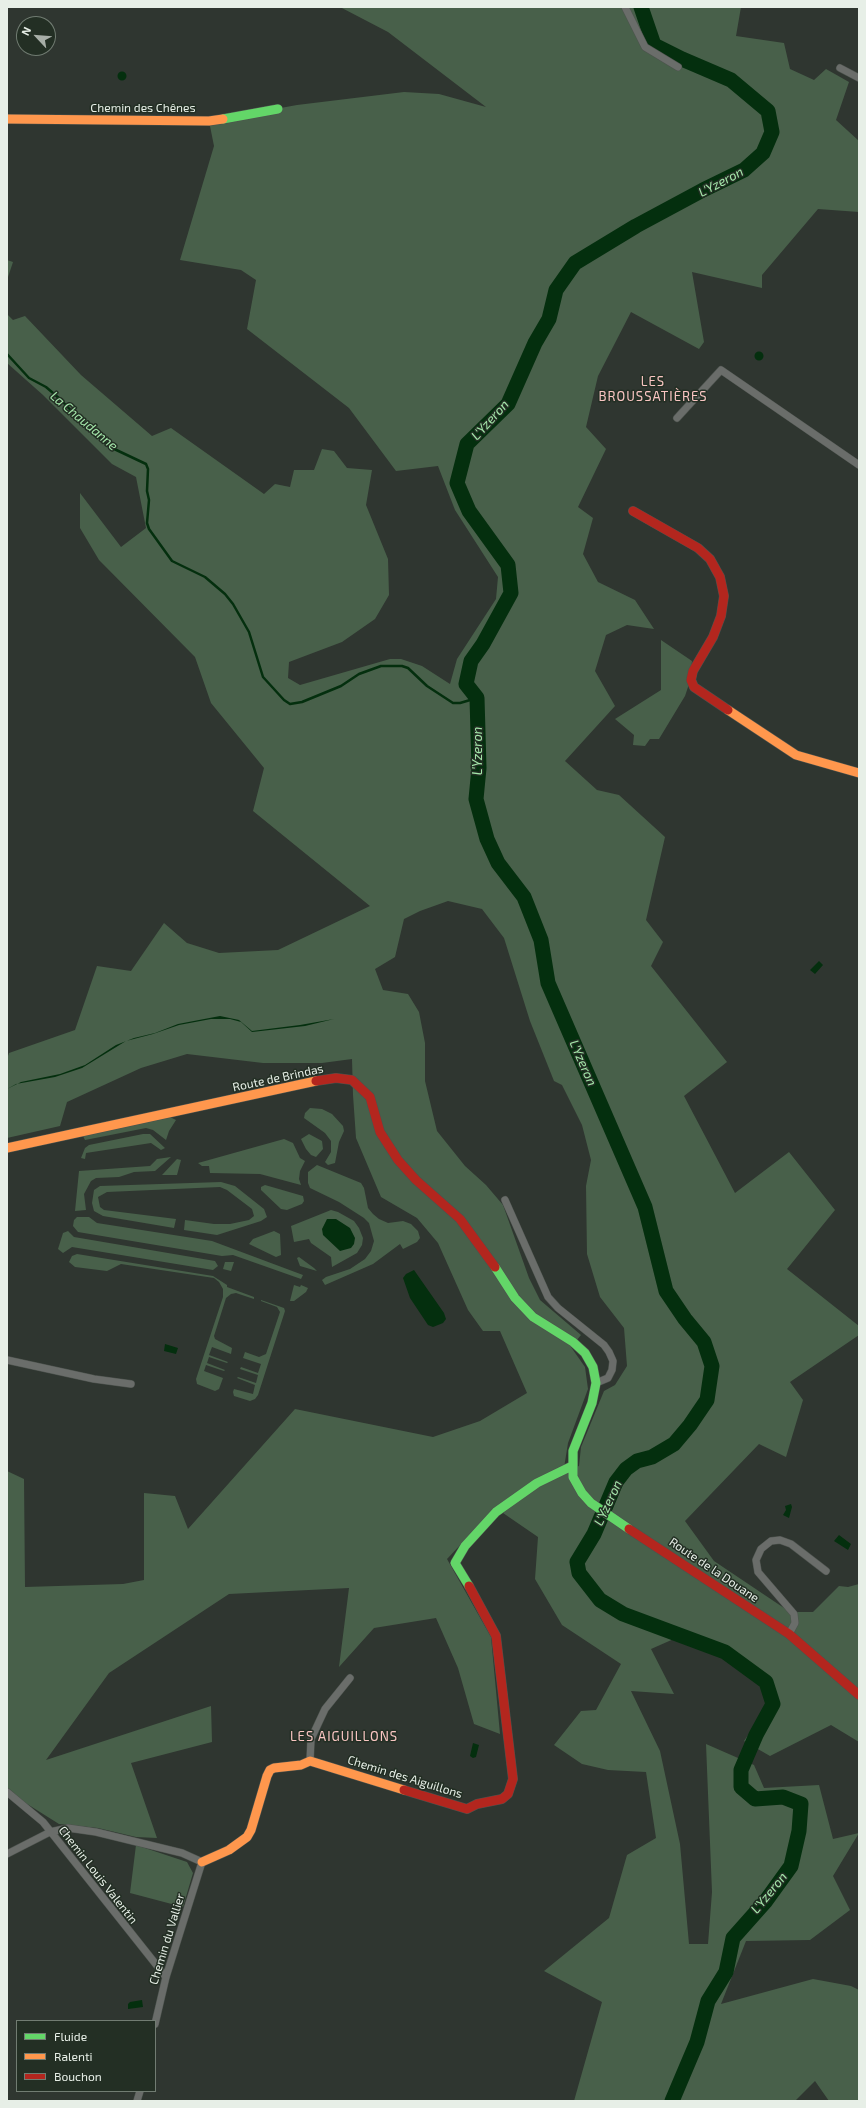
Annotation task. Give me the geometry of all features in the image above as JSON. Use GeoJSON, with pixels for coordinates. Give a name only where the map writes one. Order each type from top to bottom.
{"type":"FeatureCollection","features":[{"type":"Feature","properties":{"kind":"street"},"geometry":{"type":"LineString","coordinates":[[625,7],[645,47],[678,67]]}},
{"type":"Feature","properties":{"kind":"street"},"geometry":{"type":"LineString","coordinates":[[840,68],[859,78]]}},
{"type":"Feature","properties":{"kind":"street","name":"Chemin des Chênes"},"geometry":{"type":"LineString","coordinates":[[7,119],[209,121],[278,109]]}},
{"type":"Feature","properties":{"kind":"street"},"geometry":{"type":"LineString","coordinates":[[677,418],[721,370],[859,465]]}},
{"type":"Feature","properties":{"kind":"street"},"geometry":{"type":"LineString","coordinates":[[633,511],[698,548],[710,559],[720,577],[724,596],[721,616],[713,637],[693,671],[691,680],[694,687],[796,755],[859,773]]}},
{"type":"Feature","properties":{"kind":"street","name":"Route de Brindas"},"geometry":{"type":"LineString","coordinates":[[7,1148],[311,1082],[336,1078],[352,1080],[370,1097],[380,1132],[398,1160],[416,1180],[460,1218],[488,1255],[515,1298],[533,1317],[573,1342],[585,1353],[593,1367],[596,1383],[592,1403],[573,1451],[572,1466]]}},
{"type":"Feature","properties":{"kind":"street"},"geometry":{"type":"LineString","coordinates":[[505,1200],[548,1297],[558,1308],[604,1345],[609,1352],[613,1361],[612,1370],[608,1378],[596,1383]]}},
{"type":"Feature","properties":{"kind":"street"},"geometry":{"type":"LineString","coordinates":[[7,1360],[94,1379],[131,1384]]}},
{"type":"Feature","properties":{"kind":"street","name":"Route de la Douane"},"geometry":{"type":"LineString","coordinates":[[572,1466],[573,1477],[587,1498],[598,1508],[789,1634],[859,1695]]}},
{"type":"Feature","properties":{"kind":"street","name":"Chemin des Aiguillons"},"geometry":{"type":"LineString","coordinates":[[310,1761],[467,1808],[502,1799],[508,1794],[513,1779],[496,1636],[483,1609],[455,1562],[465,1546],[496,1512],[537,1483],[572,1466]]}},
{"type":"Feature","properties":{"kind":"street","name":"Route de la Douane"},"geometry":{"type":"LineString","coordinates":[[789,1634],[795,1623],[794,1614],[758,1572],[756,1560],[762,1549],[771,1541],[780,1540],[790,1544],[826,1571]]}},
{"type":"Feature","properties":{"kind":"street"},"geometry":{"type":"LineString","coordinates":[[7,1854],[50,1832],[68,1828],[96,1832],[182,1853],[202,1862],[229,1850],[247,1837],[251,1830],[270,1770],[301,1766],[310,1761],[311,1739],[325,1709],[350,1678]]}},
{"type":"Feature","properties":{"kind":"street","name":"Chemin Louis Valentin"},"geometry":{"type":"LineString","coordinates":[[7,1792],[43,1822],[166,1978]]}},
{"type":"Feature","properties":{"kind":"street","name":"Chemin du Vallier"},"geometry":{"type":"LineString","coordinates":[[156,2020],[166,1978],[202,1862]]}},
{"type":"Feature","properties":{"kind":"shaded area"},"geometry":{"type":"Polygon","coordinates":[[[340,7],[741,7],[736,36],[784,43],[790,69],[814,80],[826,69],[849,82],[836,120],[859,141],[859,212],[818,209],[762,275],[762,288],[692,272],[704,342],[699,349],[631,312],[598,376],[586,427],[606,449],[578,507],[593,518],[583,554],[598,582],[635,600],[654,629],[627,625],[606,635],[595,671],[615,706],[565,761],[597,790],[619,795],[665,837],[646,920],[663,942],[651,966],[727,1062],[684,1096],[735,1193],[789,1152],[835,1210],[787,1269],[859,1326],[859,1335],[790,1382],[803,1400],[786,1457],[759,1444],[685,1521],[714,1561],[790,1612],[813,1612],[839,1586],[848,1587],[859,1584],[859,1742],[831,1725],[770,1756],[744,1741],[769,1704],[763,1685],[724,1657],[676,1638],[651,1649],[674,1694],[631,1691],[660,1751],[680,1844],[689,1944],[708,1944],[712,1892],[706,1744],[754,1765],[764,1788],[819,1785],[833,1839],[859,1833],[833,1876],[850,1910],[810,1940],[746,1941],[721,2004],[813,1979],[851,1986],[859,1990],[859,2101],[829,2101],[815,2081],[795,2101],[574,2101],[602,2002],[544,1971],[609,1918],[627,1855],[656,1838],[646,1772],[608,1770],[582,1764],[554,1745],[581,1711],[596,1710],[621,1664],[562,1625],[535,1579],[538,1537],[503,1513],[538,1484],[579,1466],[581,1447],[604,1391],[615,1385],[627,1366],[624,1328],[600,1297],[587,1254],[586,1186],[591,1160],[582,1125],[562,1085],[554,1081],[530,1021],[504,938],[482,909],[448,901],[420,911],[404,919],[395,957],[375,969],[383,990],[408,994],[419,1012],[425,1043],[425,1081],[437,1131],[465,1166],[486,1185],[503,1205],[529,1278],[540,1300],[581,1335],[571,1347],[585,1367],[588,1389],[568,1443],[564,1468],[495,1508],[447,1559],[491,1637],[500,1734],[474,1724],[458,1668],[436,1618],[374,1628],[339,1667],[349,1588],[229,1594],[109,1673],[46,1760],[211,1706],[212,1742],[131,1763],[157,1838],[136,1837],[98,1828],[59,1824],[24,1802],[7,1787],[7,1471],[24,1479],[25,1587],[123,1584],[144,1580],[144,1493],[175,1496],[188,1529],[295,1409],[433,1437],[480,1421],[527,1393],[500,1331],[483,1331],[468,1310],[438,1243],[417,1218],[381,1197],[356,1138],[352,1059],[322,1063],[263,1063],[187,1054],[141,1068],[67,1102],[60,1126],[7,1138],[7,1059],[9,1053],[75,1030],[97,966],[131,971],[164,923],[187,943],[219,953],[278,950],[370,906],[253,811],[264,768],[211,703],[195,657],[99,560],[80,528],[80,493],[121,547],[146,528],[136,477],[112,464],[43,395],[7,363],[7,314],[13,320],[25,316],[81,375],[152,436],[171,428],[264,494],[275,484],[290,487],[294,470],[314,470],[322,449],[334,451],[347,468],[372,470],[366,505],[388,559],[389,595],[375,619],[342,642],[289,662],[288,678],[300,685],[390,659],[401,659],[422,666],[450,684],[457,659],[496,599],[498,577],[455,510],[438,466],[396,471],[349,408],[247,329],[256,280],[241,270],[180,260],[214,146],[209,121],[297,105],[404,92],[439,94],[486,107],[388,32],[340,7]]]}},
{"type":"Feature","properties":{"kind":"shaded area"},"geometry":{"type":"Polygon","coordinates":[[[122,71],[127,76],[122,81],[117,76],[122,71]]]}},
{"type":"Feature","properties":{"kind":"shaded area"},"geometry":{"type":"Polygon","coordinates":[[[7,260],[13,262],[7,280],[7,260]]]}},
{"type":"Feature","properties":{"kind":"shaded area"},"geometry":{"type":"Polygon","coordinates":[[[759,351],[764,356],[759,361],[754,356],[759,351]]]}},
{"type":"Feature","properties":{"kind":"shaded area"},"geometry":{"type":"Polygon","coordinates":[[[661,640],[692,661],[689,684],[685,696],[659,739],[650,739],[645,746],[633,745],[634,735],[615,719],[661,690],[661,640]]]}},
{"type":"Feature","properties":{"kind":"shaded area"},"geometry":{"type":"Polygon","coordinates":[[[819,961],[823,965],[815,974],[810,970],[819,961]]]}},
{"type":"Feature","properties":{"kind":"shaded area"},"geometry":{"type":"Polygon","coordinates":[[[220,1016],[239,1020],[252,1031],[334,1019],[305,1026],[252,1032],[241,1022],[230,1019],[211,1019],[179,1025],[153,1034],[127,1041],[155,1033],[178,1024],[220,1016]]]}},
{"type":"Feature","properties":{"kind":"shaded area"},"geometry":{"type":"Polygon","coordinates":[[[126,1041],[82,1068],[55,1077],[18,1084],[21,1082],[60,1074],[85,1065],[116,1045],[126,1041]]]}},
{"type":"Feature","properties":{"kind":"shaded area"},"geometry":{"type":"Polygon","coordinates":[[[310,1108],[322,1109],[332,1114],[343,1126],[344,1131],[339,1142],[335,1163],[328,1165],[325,1162],[331,1152],[331,1141],[325,1133],[304,1118],[305,1113],[310,1108]]]}},
{"type":"Feature","properties":{"kind":"shaded area"},"geometry":{"type":"Polygon","coordinates":[[[170,1117],[176,1120],[169,1131],[166,1140],[153,1130],[146,1128],[85,1140],[83,1136],[170,1117]]]}},
{"type":"Feature","properties":{"kind":"shaded area"},"geometry":{"type":"Polygon","coordinates":[[[143,1134],[150,1134],[165,1148],[161,1150],[151,1143],[86,1153],[85,1159],[81,1158],[85,1148],[89,1145],[143,1134]]]}},
{"type":"Feature","properties":{"kind":"shaded area"},"geometry":{"type":"Polygon","coordinates":[[[309,1134],[322,1141],[323,1149],[316,1157],[311,1155],[306,1149],[301,1139],[309,1134]]]}},
{"type":"Feature","properties":{"kind":"shaded area"},"geometry":{"type":"Polygon","coordinates":[[[284,1139],[293,1143],[300,1158],[305,1161],[300,1171],[299,1179],[301,1185],[260,1174],[210,1173],[209,1166],[202,1166],[198,1163],[284,1139]]]}},
{"type":"Feature","properties":{"kind":"shaded area"},"geometry":{"type":"Polygon","coordinates":[[[171,1157],[155,1171],[134,1172],[119,1177],[96,1178],[91,1181],[84,1194],[86,1210],[75,1211],[79,1171],[150,1166],[157,1159],[171,1157]]]}},
{"type":"Feature","properties":{"kind":"shaded area"},"geometry":{"type":"Polygon","coordinates":[[[177,1159],[181,1160],[177,1175],[162,1175],[177,1159]]]}},
{"type":"Feature","properties":{"kind":"shaded area"},"geometry":{"type":"Polygon","coordinates":[[[317,1165],[361,1183],[364,1188],[368,1208],[373,1214],[379,1219],[388,1223],[403,1221],[411,1224],[418,1231],[420,1238],[417,1242],[403,1249],[400,1244],[373,1264],[325,1285],[322,1280],[326,1277],[350,1269],[365,1259],[371,1251],[374,1241],[369,1223],[364,1218],[339,1202],[310,1188],[308,1183],[308,1172],[317,1165]]]}},
{"type":"Feature","properties":{"kind":"shaded area"},"geometry":{"type":"Polygon","coordinates":[[[221,1182],[235,1186],[264,1209],[267,1217],[261,1221],[217,1235],[184,1230],[185,1220],[214,1224],[230,1224],[249,1220],[254,1216],[252,1209],[227,1190],[220,1187],[107,1192],[98,1197],[100,1207],[104,1210],[176,1219],[174,1228],[103,1216],[94,1211],[92,1203],[94,1190],[100,1186],[221,1182]]]}},
{"type":"Feature","properties":{"kind":"shaded area"},"geometry":{"type":"Polygon","coordinates":[[[265,1185],[303,1196],[304,1201],[302,1204],[287,1210],[281,1209],[261,1190],[261,1187],[265,1185]]]}},
{"type":"Feature","properties":{"kind":"shaded area"},"geometry":{"type":"Polygon","coordinates":[[[331,1210],[338,1212],[354,1221],[363,1238],[362,1245],[357,1253],[332,1267],[331,1257],[311,1243],[309,1239],[294,1242],[291,1226],[331,1210]]]}},
{"type":"Feature","properties":{"kind":"shaded area"},"geometry":{"type":"Polygon","coordinates":[[[77,1217],[89,1217],[97,1223],[212,1241],[303,1275],[301,1279],[233,1255],[222,1256],[78,1232],[73,1226],[74,1220],[77,1217]]]}},
{"type":"Feature","properties":{"kind":"shaded area"},"geometry":{"type":"Polygon","coordinates":[[[327,1219],[336,1219],[350,1228],[355,1238],[354,1244],[351,1248],[340,1251],[323,1235],[322,1229],[327,1219]]]}},
{"type":"Feature","properties":{"kind":"shaded area"},"geometry":{"type":"Polygon","coordinates":[[[68,1231],[74,1237],[215,1261],[218,1266],[213,1270],[72,1247],[63,1253],[58,1249],[63,1233],[68,1231]]]}},
{"type":"Feature","properties":{"kind":"shaded area"},"geometry":{"type":"Polygon","coordinates":[[[274,1231],[280,1234],[281,1255],[276,1257],[249,1244],[253,1239],[274,1231]]]}},
{"type":"Feature","properties":{"kind":"shaded area"},"geometry":{"type":"Polygon","coordinates":[[[77,1254],[213,1276],[227,1285],[227,1287],[254,1297],[254,1299],[236,1293],[231,1294],[226,1298],[214,1336],[215,1339],[232,1348],[231,1354],[212,1347],[209,1355],[228,1362],[227,1363],[209,1357],[207,1363],[225,1370],[224,1371],[206,1365],[204,1371],[223,1378],[219,1389],[215,1391],[197,1384],[196,1379],[223,1297],[223,1289],[219,1282],[214,1278],[121,1264],[107,1271],[75,1267],[69,1262],[72,1256],[77,1254]]]}},
{"type":"Feature","properties":{"kind":"shaded area"},"geometry":{"type":"Polygon","coordinates":[[[299,1257],[317,1271],[300,1266],[297,1258],[299,1257]]]}},
{"type":"Feature","properties":{"kind":"shaded area"},"geometry":{"type":"Polygon","coordinates":[[[225,1262],[234,1262],[231,1271],[223,1269],[225,1262]]]}},
{"type":"Feature","properties":{"kind":"shaded area"},"geometry":{"type":"Polygon","coordinates":[[[414,1270],[444,1313],[446,1319],[443,1323],[433,1327],[428,1325],[410,1298],[403,1278],[406,1274],[414,1270]]]}},
{"type":"Feature","properties":{"kind":"shaded area"},"geometry":{"type":"Polygon","coordinates":[[[294,1285],[300,1287],[301,1285],[308,1288],[306,1292],[294,1301],[290,1301],[294,1285]]]}},
{"type":"Feature","properties":{"kind":"shaded area"},"geometry":{"type":"Polygon","coordinates":[[[261,1300],[284,1308],[285,1311],[258,1395],[255,1399],[250,1401],[234,1396],[233,1392],[234,1389],[253,1394],[255,1385],[237,1378],[238,1377],[256,1383],[258,1375],[240,1369],[241,1367],[258,1373],[261,1364],[243,1358],[245,1352],[259,1357],[266,1354],[280,1312],[277,1307],[261,1300]]]}},
{"type":"Feature","properties":{"kind":"shaded area"},"geometry":{"type":"Polygon","coordinates":[[[165,1344],[178,1348],[176,1354],[164,1351],[165,1344]]]}},
{"type":"Feature","properties":{"kind":"shaded area"},"geometry":{"type":"Polygon","coordinates":[[[791,1504],[792,1507],[789,1518],[783,1515],[786,1510],[785,1506],[791,1504]]]}},
{"type":"Feature","properties":{"kind":"shaded area"},"geometry":{"type":"Polygon","coordinates":[[[839,1535],[851,1544],[848,1550],[834,1541],[839,1535]]]}},
{"type":"Feature","properties":{"kind":"shaded area"},"geometry":{"type":"Polygon","coordinates":[[[473,1743],[479,1745],[476,1757],[473,1758],[470,1756],[473,1743]]]}},
{"type":"Feature","properties":{"kind":"shaded area"},"geometry":{"type":"Polygon","coordinates":[[[136,1845],[187,1862],[193,1873],[183,1907],[130,1893],[136,1845]]]}},
{"type":"Feature","properties":{"kind":"shaded area"},"geometry":{"type":"Polygon","coordinates":[[[142,2000],[143,2007],[128,2009],[128,2004],[130,2002],[142,2000]]]}},
{"type":"Feature","properties":{"kind":"waterway","name":"L'Yzeron"},"geometry":{"type":"LineString","coordinates":[[641,7],[654,45],[731,80],[768,111],[772,132],[763,153],[744,170],[636,226],[575,263],[556,290],[549,319],[535,343],[508,404],[467,444],[457,483],[469,511],[508,565],[511,593],[483,644],[471,661],[466,684],[477,698],[479,768],[476,799],[487,839],[498,863],[524,897],[541,940],[548,983],[645,1207],[666,1291],[685,1319],[704,1342],[712,1366],[707,1400],[690,1425],[674,1444],[652,1457],[637,1461],[626,1469],[616,1482],[594,1534],[577,1562],[579,1573],[600,1600],[623,1614],[725,1652],[766,1682],[773,1704],[756,1735],[741,1770],[741,1787],[755,1799],[783,1797],[801,1804],[799,1831],[791,1866],[765,1902],[733,1938],[726,1972],[708,2001],[697,2042],[672,2101]]}},
{"type":"Feature","properties":{"kind":"waterway","name":"La Chaudanne"},"geometry":{"type":"LineString","coordinates":[[7,354],[29,378],[46,387],[110,447],[146,464],[148,469],[147,491],[149,500],[147,523],[149,529],[172,561],[205,577],[225,594],[233,604],[249,632],[263,677],[284,700],[290,704],[302,702],[341,686],[359,674],[381,666],[402,666],[408,668],[427,686],[453,703],[460,703],[477,698]]}},
{"type":"Feature","properties":{"kind":"traffic: fast"},"geometry":{"type":"LineString","coordinates":[[223,119],[278,109]]}},
{"type":"Feature","properties":{"kind":"traffic: fast"},"geometry":{"type":"LineString","coordinates":[[495,1267],[515,1298],[533,1317],[573,1342],[585,1353],[593,1367],[596,1383],[592,1403],[573,1451],[573,1477],[582,1493],[591,1503],[629,1529]]}},
{"type":"Feature","properties":{"kind":"traffic: fast"},"geometry":{"type":"LineString","coordinates":[[469,1586],[455,1563],[465,1546],[496,1512],[537,1483],[572,1466]]}},
{"type":"Feature","properties":{"kind":"traffic: slow"},"geometry":{"type":"LineString","coordinates":[[7,119],[209,121],[223,119]]}},
{"type":"Feature","properties":{"kind":"traffic: slow"},"geometry":{"type":"LineString","coordinates":[[728,710],[796,755],[859,773]]}},
{"type":"Feature","properties":{"kind":"traffic: slow"},"geometry":{"type":"LineString","coordinates":[[7,1148],[316,1081]]}},
{"type":"Feature","properties":{"kind":"traffic: slow"},"geometry":{"type":"LineString","coordinates":[[202,1862],[229,1850],[247,1837],[251,1830],[267,1776],[270,1770],[274,1768],[301,1765],[310,1761],[404,1790]]}},
{"type":"Feature","properties":{"kind":"traffic: jam"},"geometry":{"type":"LineString","coordinates":[[633,511],[698,548],[710,559],[720,577],[724,596],[721,616],[713,637],[693,671],[691,680],[694,687],[728,710]]}},
{"type":"Feature","properties":{"kind":"traffic: jam"},"geometry":{"type":"LineString","coordinates":[[316,1081],[336,1078],[352,1080],[370,1097],[380,1132],[398,1160],[416,1180],[460,1219],[495,1267]]}},
{"type":"Feature","properties":{"kind":"traffic: jam"},"geometry":{"type":"LineString","coordinates":[[629,1529],[789,1634],[859,1695]]}},
{"type":"Feature","properties":{"kind":"traffic: jam"},"geometry":{"type":"LineString","coordinates":[[404,1790],[467,1809],[477,1804],[502,1799],[508,1794],[513,1779],[496,1636],[469,1586]]}},
{"type":"Feature","properties":{"kind":"district","name":"LES BROUSSATIÈRES"},"geometry":{"type":"Point","coordinates":[653,390]}},
{"type":"Feature","properties":{"kind":"district","name":"LES AIGUILLONS"},"geometry":{"type":"Point","coordinates":[344,1737]}}]}
